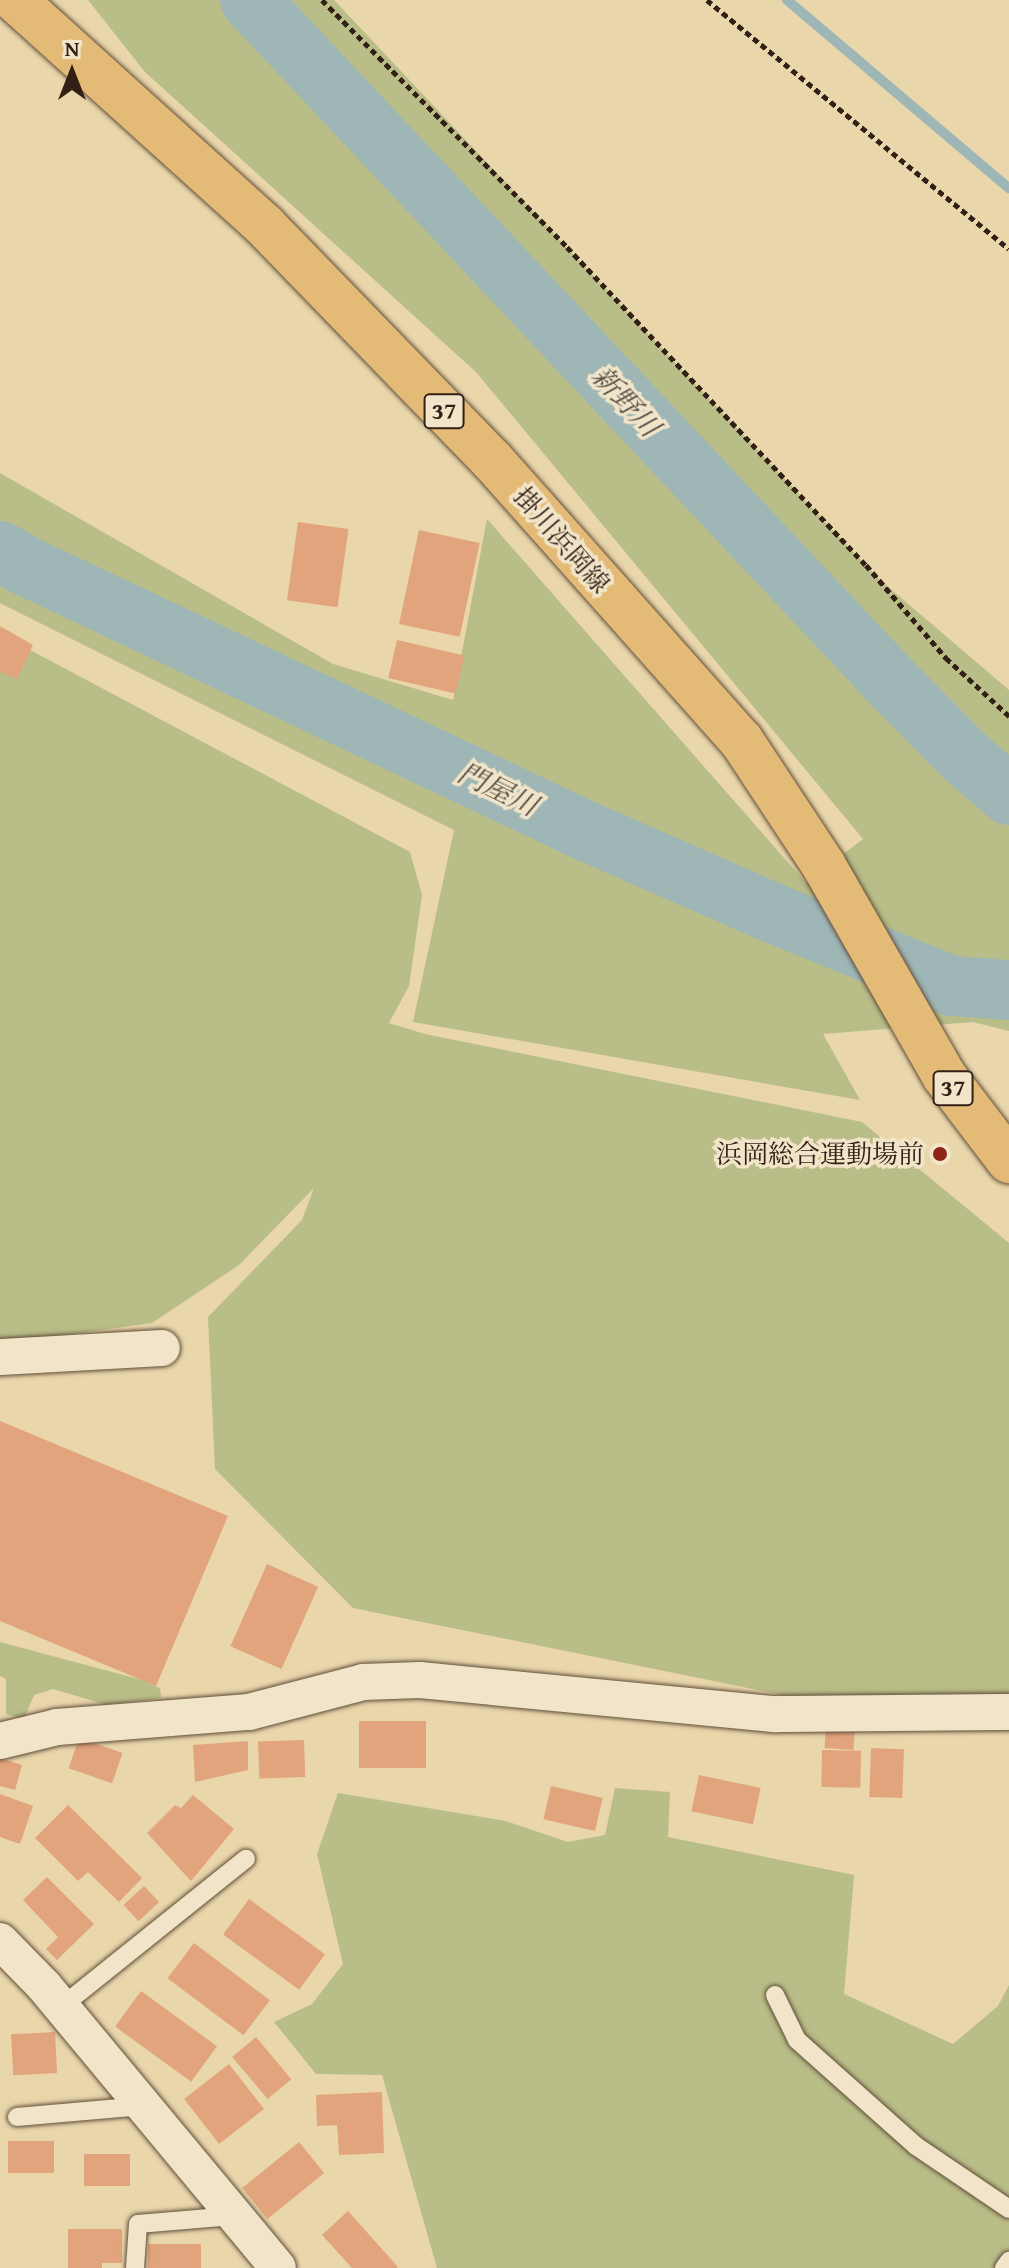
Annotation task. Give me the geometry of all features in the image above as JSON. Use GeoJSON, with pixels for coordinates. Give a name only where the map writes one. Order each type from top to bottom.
{"type":"FeatureCollection","features":[{"type":"Feature","properties":{"kind":"main road","name":"掛川浜岡線"},"geometry":{"type":"LineString","coordinates":[[15,0],[264,225],[492,460],[647,639],[741,740],[824,866],[903,1009],[945,1077],[1009,1161]]}},
{"type":"Feature","properties":{"kind":"street"},"geometry":{"type":"LineString","coordinates":[[0,1357],[162,1348]]}},
{"type":"Feature","properties":{"kind":"street"},"geometry":{"type":"LineString","coordinates":[[0,1741],[57,1727],[249,1712],[363,1682],[420,1680],[776,1714],[1009,1712]]}},
{"type":"Feature","properties":{"kind":"street"},"geometry":{"type":"LineString","coordinates":[[0,1941],[61,2007],[278,2268]]}},
{"type":"Feature","properties":{"kind":"lane"},"geometry":{"type":"LineString","coordinates":[[61,2007],[246,1859]]}},
{"type":"Feature","properties":{"kind":"lane"},"geometry":{"type":"LineString","coordinates":[[775,1995],[797,2040],[916,2146],[1009,2209]]}},
{"type":"Feature","properties":{"kind":"lane"},"geometry":{"type":"LineString","coordinates":[[17,2117],[143,2106]]}},
{"type":"Feature","properties":{"kind":"lane"},"geometry":{"type":"LineString","coordinates":[[135,2268],[138,2224],[233,2216]]}},
{"type":"Feature","properties":{"kind":"lane"},"geometry":{"type":"LineString","coordinates":[[1004,2268],[1009,2261]]}},
{"type":"Feature","properties":{"kind":"path"},"geometry":{"type":"LineString","coordinates":[[322,0],[567,247],[866,565],[946,658],[1009,716]]}},
{"type":"Feature","properties":{"kind":"path"},"geometry":{"type":"LineString","coordinates":[[707,0],[1009,249]]}},
{"type":"Feature","properties":{"kind":"green space"},"geometry":{"type":"Polygon","coordinates":[[[88,0],[334,0],[879,579],[1009,690],[1009,1031],[973,1022],[823,1034],[860,1100],[413,1022],[454,830],[0,603],[0,473],[333,664],[453,700],[487,519],[806,883],[863,839],[476,372],[145,72],[88,0]]]}},
{"type":"Feature","properties":{"kind":"green space"},"geometry":{"type":"Polygon","coordinates":[[[0,634],[410,852],[422,895],[409,986],[389,1023],[425,1034],[862,1122],[1009,1243],[1009,1700],[872,1713],[353,1608],[215,1469],[208,1317],[302,1220],[314,1188],[239,1265],[152,1323],[0,1344],[0,634]]]}},
{"type":"Feature","properties":{"kind":"green space"},"geometry":{"type":"Polygon","coordinates":[[[0,1642],[142,1680],[160,1688],[161,1698],[107,1705],[53,1689],[34,1695],[24,1719],[6,1714],[6,1679],[0,1676],[0,1642]]]}},
{"type":"Feature","properties":{"kind":"green space"},"geometry":{"type":"Polygon","coordinates":[[[615,1788],[670,1792],[668,1837],[854,1875],[844,1994],[953,2044],[998,2006],[1009,1985],[1009,2268],[437,2268],[382,2075],[316,2074],[274,2022],[312,2004],[343,1964],[317,1854],[338,1793],[506,1821],[568,1842],[605,1835],[615,1788]]]}},
{"type":"Feature","properties":{"kind":"building"},"geometry":{"type":"Polygon","coordinates":[[[298,522],[349,529],[338,607],[287,600],[298,522]]]}},
{"type":"Feature","properties":{"kind":"building"},"geometry":{"type":"Polygon","coordinates":[[[419,530],[480,543],[460,637],[399,624],[419,530]]]}},
{"type":"Feature","properties":{"kind":"building"},"geometry":{"type":"Polygon","coordinates":[[[0,626],[33,645],[17,679],[0,672],[0,626]]]}},
{"type":"Feature","properties":{"kind":"building"},"geometry":{"type":"Polygon","coordinates":[[[397,640],[464,656],[455,694],[388,678],[397,640]]]}},
{"type":"Feature","properties":{"kind":"building"},"geometry":{"type":"Polygon","coordinates":[[[0,1421],[228,1516],[156,1686],[0,1621],[0,1421]]]}},
{"type":"Feature","properties":{"kind":"building"},"geometry":{"type":"Polygon","coordinates":[[[267,1564],[318,1587],[282,1669],[230,1646],[267,1564]]]}},
{"type":"Feature","properties":{"kind":"building"},"geometry":{"type":"Polygon","coordinates":[[[359,1721],[426,1721],[426,1768],[359,1768],[359,1721]]]}},
{"type":"Feature","properties":{"kind":"building"},"geometry":{"type":"Polygon","coordinates":[[[826,1727],[855,1729],[853,1750],[825,1748],[826,1727]]]}},
{"type":"Feature","properties":{"kind":"building"},"geometry":{"type":"Polygon","coordinates":[[[79,1738],[122,1753],[112,1783],[69,1768],[79,1738]]]}},
{"type":"Feature","properties":{"kind":"building"},"geometry":{"type":"Polygon","coordinates":[[[304,1740],[305,1777],[259,1779],[258,1742],[304,1740]]]}},
{"type":"Feature","properties":{"kind":"building"},"geometry":{"type":"Polygon","coordinates":[[[248,1741],[248,1770],[195,1782],[193,1745],[248,1741]]]}},
{"type":"Feature","properties":{"kind":"building"},"geometry":{"type":"Polygon","coordinates":[[[871,1748],[904,1749],[902,1798],[869,1797],[871,1748]]]}},
{"type":"Feature","properties":{"kind":"building"},"geometry":{"type":"Polygon","coordinates":[[[822,1750],[861,1751],[860,1788],[821,1787],[822,1750]]]}},
{"type":"Feature","properties":{"kind":"building"},"geometry":{"type":"Polygon","coordinates":[[[0,1758],[22,1765],[15,1790],[0,1786],[0,1758]]]}},
{"type":"Feature","properties":{"kind":"building"},"geometry":{"type":"Polygon","coordinates":[[[699,1775],[761,1788],[753,1824],[691,1811],[699,1775]]]}},
{"type":"Feature","properties":{"kind":"building"},"geometry":{"type":"Polygon","coordinates":[[[551,1786],[603,1798],[595,1831],[543,1819],[551,1786]]]}},
{"type":"Feature","properties":{"kind":"building"},"geometry":{"type":"Polygon","coordinates":[[[0,1794],[33,1806],[20,1844],[0,1837],[0,1794]]]}},
{"type":"Feature","properties":{"kind":"building"},"geometry":{"type":"Polygon","coordinates":[[[193,1795],[234,1829],[191,1881],[147,1833],[175,1805],[181,1808],[193,1795]]]}},
{"type":"Feature","properties":{"kind":"building"},"geometry":{"type":"Polygon","coordinates":[[[68,1805],[142,1878],[119,1902],[88,1872],[78,1881],[35,1838],[68,1805]]]}},
{"type":"Feature","properties":{"kind":"building"},"geometry":{"type":"Polygon","coordinates":[[[47,1877],[94,1924],[57,1960],[46,1949],[58,1937],[23,1900],[47,1877]]]}},
{"type":"Feature","properties":{"kind":"building"},"geometry":{"type":"Polygon","coordinates":[[[144,1886],[159,1902],[139,1921],[124,1905],[144,1886]]]}},
{"type":"Feature","properties":{"kind":"building"},"geometry":{"type":"Polygon","coordinates":[[[249,1899],[325,1954],[299,1990],[223,1935],[249,1899]]]}},
{"type":"Feature","properties":{"kind":"building"},"geometry":{"type":"Polygon","coordinates":[[[194,1943],[270,2000],[243,2035],[168,1978],[194,1943]]]}},
{"type":"Feature","properties":{"kind":"building"},"geometry":{"type":"Polygon","coordinates":[[[141,1991],[217,2046],[191,2082],[115,2027],[141,1991]]]}},
{"type":"Feature","properties":{"kind":"building"},"geometry":{"type":"Polygon","coordinates":[[[55,2032],[57,2073],[13,2075],[11,2034],[55,2032]]]}},
{"type":"Feature","properties":{"kind":"building"},"geometry":{"type":"Polygon","coordinates":[[[256,2037],[291,2079],[268,2099],[232,2057],[256,2037]]]}},
{"type":"Feature","properties":{"kind":"building"},"geometry":{"type":"Polygon","coordinates":[[[229,2064],[264,2109],[219,2144],[184,2099],[229,2064]]]}},
{"type":"Feature","properties":{"kind":"building"},"geometry":{"type":"Polygon","coordinates":[[[382,2092],[384,2153],[339,2155],[337,2125],[317,2126],[316,2095],[382,2092]]]}},
{"type":"Feature","properties":{"kind":"building"},"geometry":{"type":"Polygon","coordinates":[[[8,2141],[54,2141],[54,2173],[8,2173],[8,2141]]]}},
{"type":"Feature","properties":{"kind":"building"},"geometry":{"type":"Polygon","coordinates":[[[299,2142],[324,2173],[267,2219],[242,2188],[299,2142]]]}},
{"type":"Feature","properties":{"kind":"building"},"geometry":{"type":"Polygon","coordinates":[[[84,2154],[130,2154],[130,2186],[84,2186],[84,2154]]]}},
{"type":"Feature","properties":{"kind":"building"},"geometry":{"type":"Polygon","coordinates":[[[348,2211],[398,2267],[352,2268],[322,2235],[348,2211]]]}},
{"type":"Feature","properties":{"kind":"building"},"geometry":{"type":"Polygon","coordinates":[[[68,2229],[122,2229],[122,2263],[102,2263],[102,2268],[68,2268],[68,2229]]]}},
{"type":"Feature","properties":{"kind":"building"},"geometry":{"type":"Polygon","coordinates":[[[148,2244],[201,2244],[201,2268],[148,2268],[148,2244]]]}},
{"type":"Feature","properties":{"kind":"waterway","name":"新野川"},"geometry":{"type":"LineString","coordinates":[[250,0],[894,685],[963,755],[1009,795]]}},
{"type":"Feature","properties":{"kind":"waterway"},"geometry":{"type":"LineString","coordinates":[[787,0],[1009,188]]}},
{"type":"Feature","properties":{"kind":"waterway","name":"門屋川"},"geometry":{"type":"LineString","coordinates":[[0,551],[586,831],[773,913],[952,986],[1009,990]]}},
{"type":"Feature","properties":{"kind":"place","name":"浜岡総合運動場前"},"geometry":{"type":"Point","coordinates":[940,1154]}}]}
